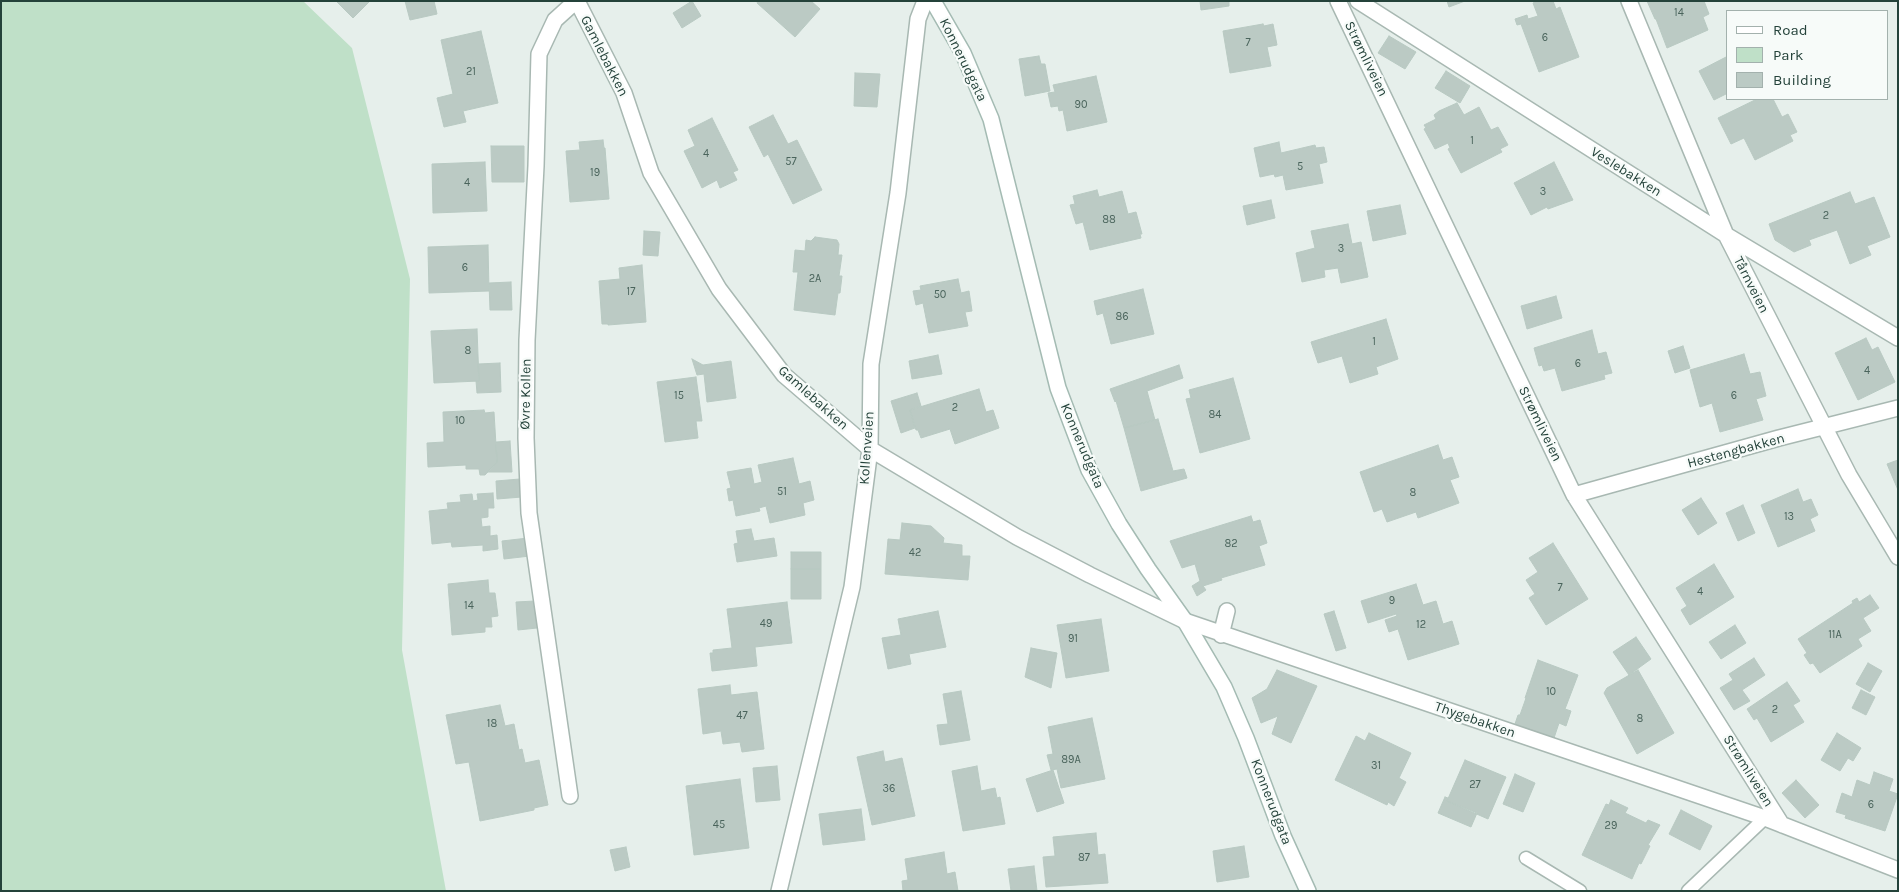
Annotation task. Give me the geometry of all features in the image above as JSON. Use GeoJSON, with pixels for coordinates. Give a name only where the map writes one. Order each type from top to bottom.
{"type":"FeatureCollection","features":[{"type":"Feature","properties":{"kind":"street","name":"Gamlebakken"},"geometry":{"type":"LineString","coordinates":[[576,1],[624,93],[651,173],[719,289],[784,375],[870,449],[1017,537],[1185,621]]}},
{"type":"Feature","properties":{"kind":"street","name":"Øvre Kollen"},"geometry":{"type":"LineString","coordinates":[[570,796],[529,513],[526,438],[527,340],[536,166],[539,54],[555,20],[576,1]]}},
{"type":"Feature","properties":{"kind":"street","name":"Kollenveien"},"geometry":{"type":"LineString","coordinates":[[779,891],[852,587],[870,449],[871,364],[898,193],[918,19],[925,1]]}},
{"type":"Feature","properties":{"kind":"street","name":"Konnerudgata"},"geometry":{"type":"LineString","coordinates":[[933,1],[963,53],[991,119],[1058,388],[1089,470],[1124,531],[1205,652],[1224,687],[1246,738],[1283,836],[1308,891]]}},
{"type":"Feature","properties":{"kind":"street","name":"Strømliveien"},"geometry":{"type":"LineString","coordinates":[[1338,1],[1574,496],[1782,824]]}},
{"type":"Feature","properties":{"kind":"street","name":"Veslebakken"},"geometry":{"type":"LineString","coordinates":[[1358,1],[1726,235],[1898,338]]}},
{"type":"Feature","properties":{"kind":"street","name":"Tårnveien"},"geometry":{"type":"LineString","coordinates":[[1629,1],[1726,235],[1854,483],[1898,557]]}},
{"type":"Feature","properties":{"kind":"street","name":"Hestengbakken"},"geometry":{"type":"LineString","coordinates":[[1574,496],[1898,408]]}},
{"type":"Feature","properties":{"kind":"street"},"geometry":{"type":"LineString","coordinates":[[1221,635],[1226,611]]}},
{"type":"Feature","properties":{"kind":"street","name":"Thygebakken"},"geometry":{"type":"LineString","coordinates":[[1185,621],[1221,635],[1765,818],[1898,870]]}},
{"type":"Feature","properties":{"kind":"lane"},"geometry":{"type":"LineString","coordinates":[[1688,891],[1765,818]]}},
{"type":"Feature","properties":{"kind":"lane"},"geometry":{"type":"LineString","coordinates":[[1526,858],[1580,891]]}},
{"type":"Feature","properties":{"kind":"green space"},"geometry":{"type":"Polygon","coordinates":[[[1,1],[303,1],[352,48],[410,279],[402,650],[446,891],[1,891],[1,1]]]}},
{"type":"Feature","properties":{"kind":"building"},"geometry":{"type":"Polygon","coordinates":[[[336,1],[370,1],[353,18],[336,1]]]}},
{"type":"Feature","properties":{"kind":"building"},"geometry":{"type":"Polygon","coordinates":[[[405,1],[434,1],[437,14],[410,20],[405,1]]]}},
{"type":"Feature","properties":{"kind":"building"},"geometry":{"type":"Polygon","coordinates":[[[692,1],[701,16],[682,28],[673,13],[692,1]]]}},
{"type":"Feature","properties":{"kind":"building"},"geometry":{"type":"Polygon","coordinates":[[[758,1],[811,1],[820,9],[795,37],[757,3],[758,1]]]}},
{"type":"Feature","properties":{"kind":"building"},"geometry":{"type":"Polygon","coordinates":[[[1200,1],[1229,1],[1229,6],[1201,10],[1200,1]]]}},
{"type":"Feature","properties":{"kind":"building"},"geometry":{"type":"Polygon","coordinates":[[[1447,1],[1465,1],[1449,7],[1447,1]]]}},
{"type":"Feature","properties":{"kind":"building"},"geometry":{"type":"Polygon","coordinates":[[[1537,1],[1553,1],[1556,9],[1560,7],[1579,57],[1539,72],[1521,24],[1517,25],[1515,19],[1527,15],[1528,19],[1538,16],[1533,3],[1537,1]]]}},
{"type":"Feature","properties":{"kind":"building"},"geometry":{"type":"Polygon","coordinates":[[[1647,1],[1704,1],[1709,14],[1703,17],[1708,30],[1667,48],[1647,1]]]}},
{"type":"Feature","properties":{"kind":"building"},"geometry":{"type":"Polygon","coordinates":[[[1263,24],[1264,26],[1273,24],[1277,45],[1267,47],[1271,66],[1230,73],[1223,31],[1263,24]]]}},
{"type":"Feature","properties":{"kind":"building"},"geometry":{"type":"Polygon","coordinates":[[[481,31],[498,103],[463,111],[466,122],[444,127],[437,98],[453,94],[441,40],[481,31]]]}},
{"type":"Feature","properties":{"kind":"building"},"geometry":{"type":"Polygon","coordinates":[[[1389,36],[1416,52],[1405,69],[1378,53],[1389,36]]]}},
{"type":"Feature","properties":{"kind":"building"},"geometry":{"type":"Polygon","coordinates":[[[1039,56],[1041,64],[1045,64],[1050,91],[1025,96],[1019,59],[1039,56]]]}},
{"type":"Feature","properties":{"kind":"building"},"geometry":{"type":"Polygon","coordinates":[[[1726,57],[1726,94],[1714,100],[1699,71],[1726,57]]]}},
{"type":"Feature","properties":{"kind":"building"},"geometry":{"type":"Polygon","coordinates":[[[1446,71],[1470,86],[1460,103],[1435,88],[1446,71]]]}},
{"type":"Feature","properties":{"kind":"building"},"geometry":{"type":"Polygon","coordinates":[[[855,73],[880,74],[877,107],[854,106],[855,73]]]}},
{"type":"Feature","properties":{"kind":"building"},"geometry":{"type":"Polygon","coordinates":[[[1096,76],[1107,122],[1067,131],[1063,110],[1059,111],[1058,106],[1051,107],[1048,93],[1055,92],[1053,85],[1096,76]]]}},
{"type":"Feature","properties":{"kind":"building"},"geometry":{"type":"Polygon","coordinates":[[[1755,100],[1774,100],[1782,117],[1788,114],[1797,132],[1790,135],[1793,141],[1755,160],[1744,138],[1731,144],[1718,118],[1755,100]]]}},
{"type":"Feature","properties":{"kind":"building"},"geometry":{"type":"Polygon","coordinates":[[[1457,103],[1464,115],[1479,107],[1491,130],[1498,127],[1508,145],[1500,149],[1502,152],[1461,173],[1448,149],[1450,148],[1448,143],[1435,149],[1424,129],[1426,128],[1424,125],[1436,119],[1434,115],[1439,111],[1457,103]]]}},
{"type":"Feature","properties":{"kind":"building"},"geometry":{"type":"Polygon","coordinates":[[[773,115],[788,144],[797,140],[822,190],[793,204],[768,154],[764,157],[749,127],[773,115]]]}},
{"type":"Feature","properties":{"kind":"building"},"geometry":{"type":"Polygon","coordinates":[[[712,118],[738,170],[733,172],[737,180],[720,188],[717,180],[702,188],[684,151],[695,146],[688,130],[712,118]]]}},
{"type":"Feature","properties":{"kind":"building"},"geometry":{"type":"Polygon","coordinates":[[[603,140],[609,199],[570,202],[566,151],[580,150],[579,142],[603,140]]]}},
{"type":"Feature","properties":{"kind":"building"},"geometry":{"type":"Polygon","coordinates":[[[1279,142],[1281,153],[1315,145],[1316,148],[1324,147],[1327,162],[1319,164],[1323,183],[1286,190],[1283,175],[1275,177],[1274,174],[1260,177],[1254,148],[1279,142]]]}},
{"type":"Feature","properties":{"kind":"building"},"geometry":{"type":"Polygon","coordinates":[[[491,146],[524,146],[524,182],[492,182],[491,146]]]}},
{"type":"Feature","properties":{"kind":"building"},"geometry":{"type":"Polygon","coordinates":[[[485,162],[487,211],[433,213],[432,164],[485,162]]]}},
{"type":"Feature","properties":{"kind":"building"},"geometry":{"type":"Polygon","coordinates":[[[1554,162],[1573,200],[1548,209],[1547,207],[1531,215],[1514,183],[1554,162]]]}},
{"type":"Feature","properties":{"kind":"building"},"geometry":{"type":"Polygon","coordinates":[[[1097,190],[1099,197],[1122,191],[1128,214],[1136,212],[1142,234],[1140,234],[1141,238],[1090,250],[1083,222],[1076,224],[1070,205],[1075,204],[1073,196],[1097,190]]]}},
{"type":"Feature","properties":{"kind":"building"},"geometry":{"type":"Polygon","coordinates":[[[1850,192],[1855,204],[1874,197],[1890,237],[1867,246],[1871,255],[1850,264],[1837,230],[1809,240],[1811,245],[1794,252],[1775,240],[1769,224],[1850,192]]]}},
{"type":"Feature","properties":{"kind":"building"},"geometry":{"type":"Polygon","coordinates":[[[1271,200],[1275,218],[1247,225],[1243,206],[1271,200]]]}},
{"type":"Feature","properties":{"kind":"building"},"geometry":{"type":"Polygon","coordinates":[[[1400,205],[1406,234],[1373,241],[1367,211],[1400,205]]]}},
{"type":"Feature","properties":{"kind":"building"},"geometry":{"type":"Polygon","coordinates":[[[1348,224],[1352,244],[1361,242],[1368,277],[1341,283],[1338,268],[1324,270],[1325,277],[1302,282],[1296,253],[1315,248],[1311,231],[1348,224]]]}},
{"type":"Feature","properties":{"kind":"building"},"geometry":{"type":"Polygon","coordinates":[[[644,231],[660,232],[658,256],[643,255],[644,231]]]}},
{"type":"Feature","properties":{"kind":"building"},"geometry":{"type":"Polygon","coordinates":[[[815,237],[837,240],[839,244],[838,255],[842,255],[839,276],[842,276],[835,315],[794,310],[798,272],[793,272],[795,250],[805,251],[806,240],[811,241],[815,237]]]}},
{"type":"Feature","properties":{"kind":"building"},"geometry":{"type":"Polygon","coordinates":[[[488,245],[489,291],[429,293],[428,247],[488,245]]]}},
{"type":"Feature","properties":{"kind":"building"},"geometry":{"type":"Polygon","coordinates":[[[642,265],[646,322],[602,324],[599,281],[620,279],[619,268],[642,265]]]}},
{"type":"Feature","properties":{"kind":"building"},"geometry":{"type":"Polygon","coordinates":[[[958,279],[961,293],[969,291],[972,311],[965,312],[968,326],[929,333],[923,303],[916,305],[913,291],[921,290],[920,286],[958,279]]]}},
{"type":"Feature","properties":{"kind":"building"},"geometry":{"type":"Polygon","coordinates":[[[511,282],[512,310],[490,310],[489,283],[511,282]]]}},
{"type":"Feature","properties":{"kind":"building"},"geometry":{"type":"Polygon","coordinates":[[[1143,289],[1154,334],[1111,344],[1103,313],[1097,315],[1094,301],[1143,289]]]}},
{"type":"Feature","properties":{"kind":"building"},"geometry":{"type":"Polygon","coordinates":[[[1556,296],[1562,318],[1527,329],[1521,306],[1556,296]]]}},
{"type":"Feature","properties":{"kind":"building"},"geometry":{"type":"Polygon","coordinates":[[[1386,319],[1398,359],[1376,367],[1378,374],[1350,383],[1342,356],[1318,363],[1311,342],[1386,319]]]}},
{"type":"Feature","properties":{"kind":"building"},"geometry":{"type":"Polygon","coordinates":[[[477,329],[479,381],[434,383],[431,331],[477,329]]]}},
{"type":"Feature","properties":{"kind":"building"},"geometry":{"type":"Polygon","coordinates":[[[1592,330],[1598,354],[1606,352],[1612,373],[1604,375],[1605,379],[1562,391],[1555,368],[1544,371],[1542,365],[1539,366],[1534,348],[1592,330]]]}},
{"type":"Feature","properties":{"kind":"building"},"geometry":{"type":"Polygon","coordinates":[[[1866,338],[1872,350],[1878,347],[1895,382],[1858,400],[1835,353],[1866,338]]]}},
{"type":"Feature","properties":{"kind":"building"},"geometry":{"type":"Polygon","coordinates":[[[1683,346],[1690,368],[1675,373],[1668,351],[1683,346]]]}},
{"type":"Feature","properties":{"kind":"building"},"geometry":{"type":"Polygon","coordinates":[[[1744,354],[1750,374],[1760,372],[1766,396],[1756,399],[1763,420],[1720,432],[1712,403],[1700,407],[1690,370],[1744,354]]]}},
{"type":"Feature","properties":{"kind":"building"},"geometry":{"type":"Polygon","coordinates":[[[938,355],[942,374],[912,379],[909,361],[938,355]]]}},
{"type":"Feature","properties":{"kind":"building"},"geometry":{"type":"Polygon","coordinates":[[[692,359],[703,365],[731,361],[736,398],[707,402],[704,374],[697,375],[692,359]]]}},
{"type":"Feature","properties":{"kind":"building"},"geometry":{"type":"Polygon","coordinates":[[[500,363],[501,392],[477,393],[476,381],[479,381],[478,364],[500,363]]]}},
{"type":"Feature","properties":{"kind":"building"},"geometry":{"type":"Polygon","coordinates":[[[1179,365],[1183,378],[1147,391],[1155,420],[1124,428],[1116,401],[1110,389],[1179,365]]]}},
{"type":"Feature","properties":{"kind":"building"},"geometry":{"type":"Polygon","coordinates":[[[696,377],[702,421],[696,421],[698,438],[665,442],[657,382],[696,377]]]}},
{"type":"Feature","properties":{"kind":"building"},"geometry":{"type":"Polygon","coordinates":[[[1233,378],[1250,439],[1200,453],[1186,399],[1191,398],[1189,390],[1233,378]]]}},
{"type":"Feature","properties":{"kind":"building"},"geometry":{"type":"Polygon","coordinates":[[[979,389],[986,412],[993,410],[999,428],[955,444],[950,429],[921,438],[918,430],[916,430],[910,410],[979,389]]]}},
{"type":"Feature","properties":{"kind":"building"},"geometry":{"type":"Polygon","coordinates":[[[917,393],[921,406],[910,410],[915,428],[901,433],[891,401],[917,393]]]}},
{"type":"Feature","properties":{"kind":"building"},"geometry":{"type":"Polygon","coordinates":[[[484,410],[485,413],[494,412],[497,462],[485,475],[480,475],[479,469],[466,469],[466,465],[428,467],[427,443],[444,442],[443,412],[484,410]]]}},
{"type":"Feature","properties":{"kind":"building"},"geometry":{"type":"Polygon","coordinates":[[[1158,419],[1173,471],[1184,469],[1187,478],[1141,491],[1124,428],[1158,419]]]}},
{"type":"Feature","properties":{"kind":"building"},"geometry":{"type":"Polygon","coordinates":[[[510,441],[512,472],[487,472],[497,462],[496,442],[510,441]]]}},
{"type":"Feature","properties":{"kind":"building"},"geometry":{"type":"Polygon","coordinates":[[[1438,445],[1443,460],[1452,457],[1459,477],[1450,480],[1459,503],[1418,518],[1416,512],[1387,522],[1382,509],[1374,512],[1360,472],[1438,445]]]}},
{"type":"Feature","properties":{"kind":"building"},"geometry":{"type":"Polygon","coordinates":[[[793,458],[799,484],[810,481],[814,500],[803,503],[805,515],[770,523],[766,506],[759,508],[760,511],[736,516],[733,500],[729,501],[727,489],[731,488],[727,472],[751,468],[754,484],[762,482],[758,465],[793,458]]]}},
{"type":"Feature","properties":{"kind":"building"},"geometry":{"type":"Polygon","coordinates":[[[1898,460],[1898,490],[1887,464],[1898,460]]]}},
{"type":"Feature","properties":{"kind":"building"},"geometry":{"type":"Polygon","coordinates":[[[520,479],[522,497],[497,499],[496,481],[520,479]]]}},
{"type":"Feature","properties":{"kind":"building"},"geometry":{"type":"Polygon","coordinates":[[[1798,489],[1803,502],[1811,499],[1818,515],[1810,519],[1815,531],[1778,547],[1761,505],[1798,489]]]}},
{"type":"Feature","properties":{"kind":"building"},"geometry":{"type":"Polygon","coordinates":[[[493,493],[494,508],[488,508],[488,517],[481,518],[482,527],[490,526],[490,536],[497,535],[498,549],[483,551],[483,545],[452,547],[451,542],[432,544],[429,511],[448,509],[447,503],[461,502],[460,495],[472,494],[473,501],[478,500],[477,494],[493,493]]]}},
{"type":"Feature","properties":{"kind":"building"},"geometry":{"type":"Polygon","coordinates":[[[1701,498],[1717,523],[1698,535],[1682,510],[1701,498]]]}},
{"type":"Feature","properties":{"kind":"building"},"geometry":{"type":"Polygon","coordinates":[[[1743,505],[1755,533],[1738,541],[1726,513],[1743,505]]]}},
{"type":"Feature","properties":{"kind":"building"},"geometry":{"type":"Polygon","coordinates":[[[1251,516],[1253,522],[1260,520],[1267,543],[1259,546],[1265,565],[1221,578],[1222,580],[1203,586],[1206,590],[1197,596],[1192,586],[1200,581],[1195,564],[1182,568],[1170,541],[1251,516]]]}},
{"type":"Feature","properties":{"kind":"building"},"geometry":{"type":"Polygon","coordinates":[[[902,523],[931,526],[944,538],[943,543],[962,545],[962,556],[970,556],[968,580],[885,574],[888,539],[900,540],[902,523]]]}},
{"type":"Feature","properties":{"kind":"building"},"geometry":{"type":"Polygon","coordinates":[[[751,529],[754,541],[774,538],[777,556],[737,562],[734,544],[738,543],[736,531],[751,529]]]}},
{"type":"Feature","properties":{"kind":"building"},"geometry":{"type":"Polygon","coordinates":[[[528,538],[530,556],[504,559],[502,541],[528,538]]]}},
{"type":"Feature","properties":{"kind":"building"},"geometry":{"type":"Polygon","coordinates":[[[1553,543],[1588,599],[1546,625],[1529,598],[1535,594],[1526,580],[1538,572],[1529,558],[1553,543]]]}},
{"type":"Feature","properties":{"kind":"building"},"geometry":{"type":"Polygon","coordinates":[[[791,552],[821,552],[821,569],[791,569],[791,552]]]}},
{"type":"Feature","properties":{"kind":"building"},"geometry":{"type":"Polygon","coordinates":[[[1714,564],[1734,597],[1690,625],[1681,610],[1687,606],[1676,588],[1714,564]]]}},
{"type":"Feature","properties":{"kind":"building"},"geometry":{"type":"Polygon","coordinates":[[[791,569],[821,569],[821,599],[791,599],[791,569]]]}},
{"type":"Feature","properties":{"kind":"building"},"geometry":{"type":"Polygon","coordinates":[[[488,580],[489,593],[495,593],[498,616],[491,617],[492,627],[485,627],[485,632],[452,635],[448,584],[488,580]]]}},
{"type":"Feature","properties":{"kind":"building"},"geometry":{"type":"Polygon","coordinates":[[[1416,584],[1423,605],[1436,601],[1443,624],[1452,621],[1459,644],[1408,660],[1398,629],[1389,632],[1385,620],[1397,616],[1396,614],[1368,623],[1361,601],[1416,584]]]}},
{"type":"Feature","properties":{"kind":"building"},"geometry":{"type":"Polygon","coordinates":[[[1870,595],[1879,608],[1863,618],[1871,631],[1858,639],[1862,646],[1820,673],[1804,655],[1807,653],[1798,639],[1853,603],[1852,601],[1857,598],[1859,602],[1870,595]]]}},
{"type":"Feature","properties":{"kind":"building"},"geometry":{"type":"Polygon","coordinates":[[[535,601],[537,628],[518,630],[516,602],[535,601]]]}},
{"type":"Feature","properties":{"kind":"building"},"geometry":{"type":"Polygon","coordinates":[[[787,602],[792,643],[755,647],[757,666],[712,671],[710,653],[713,653],[713,650],[732,648],[727,609],[787,602]]]}},
{"type":"Feature","properties":{"kind":"building"},"geometry":{"type":"Polygon","coordinates":[[[938,611],[946,647],[909,654],[911,664],[888,669],[882,638],[901,635],[898,619],[938,611]]]}},
{"type":"Feature","properties":{"kind":"building"},"geometry":{"type":"Polygon","coordinates":[[[1334,611],[1346,648],[1336,651],[1324,614],[1334,611]]]}},
{"type":"Feature","properties":{"kind":"building"},"geometry":{"type":"Polygon","coordinates":[[[1101,619],[1109,671],[1066,678],[1057,625],[1101,619]]]}},
{"type":"Feature","properties":{"kind":"building"},"geometry":{"type":"Polygon","coordinates":[[[1735,625],[1746,643],[1721,659],[1709,642],[1735,625]]]}},
{"type":"Feature","properties":{"kind":"building"},"geometry":{"type":"Polygon","coordinates":[[[1636,637],[1651,659],[1629,675],[1613,652],[1636,637]]]}},
{"type":"Feature","properties":{"kind":"building"},"geometry":{"type":"Polygon","coordinates":[[[1031,648],[1057,653],[1051,688],[1025,677],[1031,648]]]}},
{"type":"Feature","properties":{"kind":"building"},"geometry":{"type":"Polygon","coordinates":[[[1754,658],[1765,675],[1742,690],[1750,701],[1734,710],[1720,688],[1733,680],[1729,674],[1754,658]]]}},
{"type":"Feature","properties":{"kind":"building"},"geometry":{"type":"Polygon","coordinates":[[[1538,660],[1578,675],[1565,709],[1571,711],[1566,726],[1559,723],[1554,738],[1515,724],[1518,715],[1520,715],[1538,660]]]}},
{"type":"Feature","properties":{"kind":"building"},"geometry":{"type":"Polygon","coordinates":[[[1868,663],[1882,671],[1870,692],[1856,684],[1868,663]]]}},
{"type":"Feature","properties":{"kind":"building"},"geometry":{"type":"Polygon","coordinates":[[[1277,670],[1317,686],[1291,743],[1272,734],[1278,716],[1261,723],[1252,698],[1267,689],[1277,670]]]}},
{"type":"Feature","properties":{"kind":"building"},"geometry":{"type":"Polygon","coordinates":[[[1638,670],[1674,733],[1637,754],[1604,693],[1607,688],[1638,670]]]}},
{"type":"Feature","properties":{"kind":"building"},"geometry":{"type":"Polygon","coordinates":[[[1787,682],[1800,701],[1793,705],[1804,722],[1771,742],[1757,718],[1754,720],[1747,709],[1787,682]]]}},
{"type":"Feature","properties":{"kind":"building"},"geometry":{"type":"Polygon","coordinates":[[[730,685],[731,695],[757,692],[764,749],[742,752],[740,742],[723,744],[721,731],[703,734],[698,689],[730,685]]]}},
{"type":"Feature","properties":{"kind":"building"},"geometry":{"type":"Polygon","coordinates":[[[1861,690],[1875,697],[1866,715],[1852,708],[1861,690]]]}},
{"type":"Feature","properties":{"kind":"building"},"geometry":{"type":"Polygon","coordinates":[[[961,691],[970,740],[940,745],[937,725],[948,724],[943,694],[961,691]]]}},
{"type":"Feature","properties":{"kind":"building"},"geometry":{"type":"Polygon","coordinates":[[[500,705],[505,726],[514,724],[519,750],[522,749],[525,763],[539,760],[548,805],[534,808],[534,810],[480,821],[469,762],[456,764],[446,715],[500,705]]]}},
{"type":"Feature","properties":{"kind":"building"},"geometry":{"type":"Polygon","coordinates":[[[1092,718],[1105,779],[1061,788],[1057,769],[1051,770],[1047,755],[1053,754],[1048,727],[1092,718]]]}},
{"type":"Feature","properties":{"kind":"building"},"geometry":{"type":"Polygon","coordinates":[[[1369,733],[1411,753],[1399,778],[1406,782],[1394,806],[1388,802],[1387,805],[1335,780],[1356,736],[1365,741],[1369,733]]]}},
{"type":"Feature","properties":{"kind":"building"},"geometry":{"type":"Polygon","coordinates":[[[1837,733],[1861,748],[1853,761],[1848,758],[1840,771],[1821,760],[1837,733]]]}},
{"type":"Feature","properties":{"kind":"building"},"geometry":{"type":"Polygon","coordinates":[[[883,751],[885,762],[902,758],[915,816],[872,825],[857,757],[883,751]]]}},
{"type":"Feature","properties":{"kind":"building"},"geometry":{"type":"Polygon","coordinates":[[[1465,760],[1506,777],[1488,819],[1447,801],[1465,760]]]}},
{"type":"Feature","properties":{"kind":"building"},"geometry":{"type":"Polygon","coordinates":[[[777,766],[780,800],[756,802],[753,768],[777,766]]]}},
{"type":"Feature","properties":{"kind":"building"},"geometry":{"type":"Polygon","coordinates":[[[977,766],[981,791],[995,788],[997,798],[1000,797],[1005,824],[963,831],[952,771],[977,766]]]}},
{"type":"Feature","properties":{"kind":"building"},"geometry":{"type":"Polygon","coordinates":[[[1053,770],[1064,803],[1037,812],[1026,779],[1053,770]]]}},
{"type":"Feature","properties":{"kind":"building"},"geometry":{"type":"Polygon","coordinates":[[[1874,772],[1893,779],[1889,791],[1898,794],[1885,831],[1845,818],[1846,815],[1836,812],[1842,793],[1852,797],[1857,780],[1870,785],[1874,772]]]}},
{"type":"Feature","properties":{"kind":"building"},"geometry":{"type":"Polygon","coordinates":[[[1515,774],[1535,783],[1523,812],[1503,804],[1515,774]]]}},
{"type":"Feature","properties":{"kind":"building"},"geometry":{"type":"Polygon","coordinates":[[[740,779],[749,848],[694,855],[686,786],[740,779]]]}},
{"type":"Feature","properties":{"kind":"building"},"geometry":{"type":"Polygon","coordinates":[[[1796,780],[1819,805],[1805,818],[1782,793],[1796,780]]]}},
{"type":"Feature","properties":{"kind":"building"},"geometry":{"type":"Polygon","coordinates":[[[1445,797],[1448,798],[1447,801],[1477,813],[1471,827],[1438,813],[1445,797]]]}},
{"type":"Feature","properties":{"kind":"building"},"geometry":{"type":"Polygon","coordinates":[[[1611,800],[1628,808],[1625,813],[1646,823],[1648,820],[1660,825],[1632,879],[1582,855],[1606,804],[1609,805],[1611,800]]]}},
{"type":"Feature","properties":{"kind":"building"},"geometry":{"type":"Polygon","coordinates":[[[861,809],[865,840],[823,845],[819,814],[861,809]]]}},
{"type":"Feature","properties":{"kind":"building"},"geometry":{"type":"Polygon","coordinates":[[[1681,810],[1712,826],[1700,850],[1669,834],[1681,810]]]}},
{"type":"Feature","properties":{"kind":"building"},"geometry":{"type":"Polygon","coordinates":[[[1096,833],[1098,855],[1105,854],[1108,883],[1046,887],[1043,857],[1055,856],[1053,837],[1096,833]]]}},
{"type":"Feature","properties":{"kind":"building"},"geometry":{"type":"Polygon","coordinates":[[[1244,846],[1249,877],[1217,882],[1213,851],[1244,846]]]}},
{"type":"Feature","properties":{"kind":"building"},"geometry":{"type":"Polygon","coordinates":[[[626,847],[630,867],[615,871],[610,850],[626,847]]]}},
{"type":"Feature","properties":{"kind":"building"},"geometry":{"type":"Polygon","coordinates":[[[944,852],[947,874],[955,872],[958,891],[903,891],[902,881],[908,880],[905,859],[944,852]]]}},
{"type":"Feature","properties":{"kind":"building"},"geometry":{"type":"Polygon","coordinates":[[[1034,866],[1037,891],[1011,891],[1008,869],[1034,866]]]}}]}
